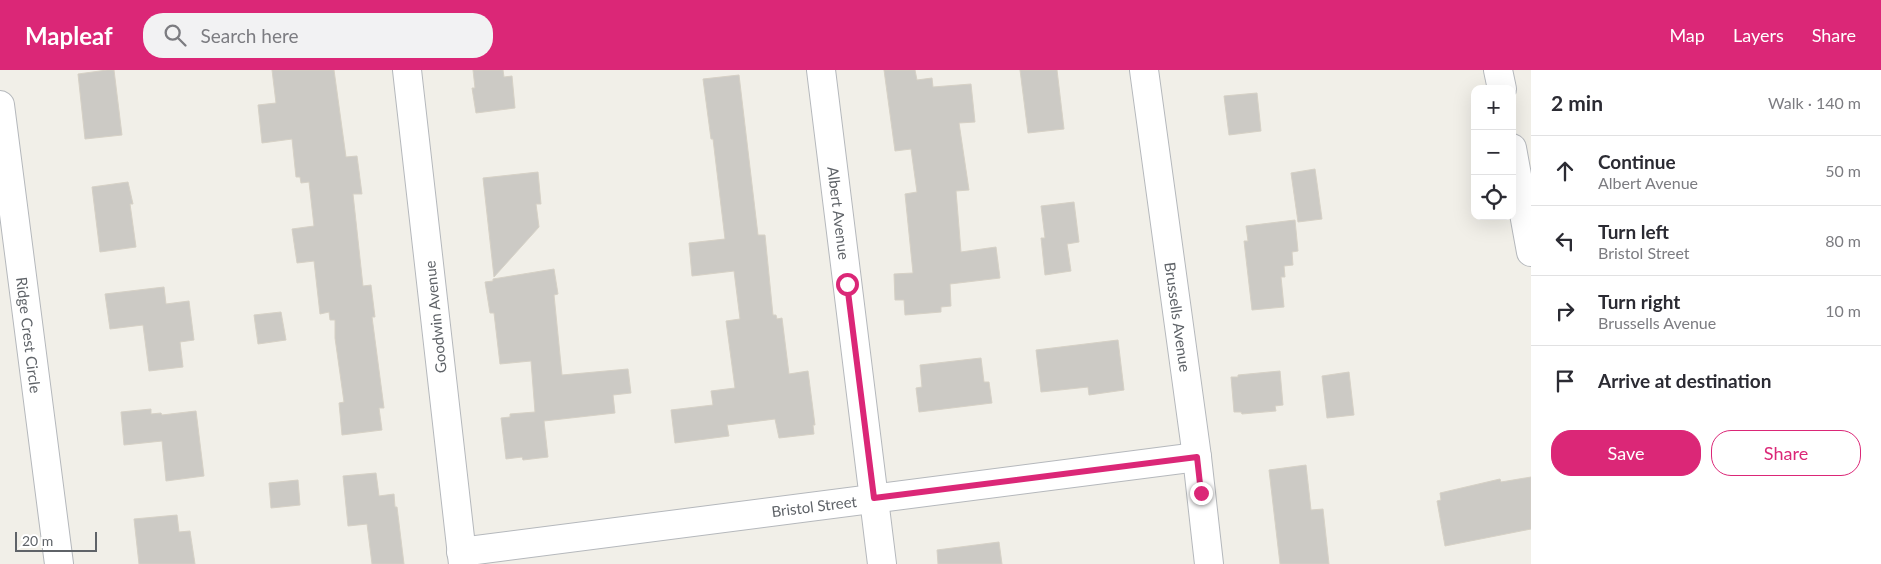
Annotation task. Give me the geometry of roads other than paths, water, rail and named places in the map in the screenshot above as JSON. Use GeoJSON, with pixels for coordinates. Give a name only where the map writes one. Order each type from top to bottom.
{"type":"FeatureCollection","features":[{"type":"Feature","properties":{"kind":"street","name":"Goodwin Avenue"},"geometry":{"type":"LineString","coordinates":[[408,70],[462,558]]}},
{"type":"Feature","properties":{"kind":"street","name":"Albert Avenue"},"geometry":{"type":"LineString","coordinates":[[821,70],[882,564]]}},
{"type":"Feature","properties":{"kind":"street","name":"Brussells Avenue"},"geometry":{"type":"LineString","coordinates":[[1144,70],[1210,564]]}},
{"type":"Feature","properties":{"kind":"street"},"geometry":{"type":"LineString","coordinates":[[1498,70],[1501,85]]}},
{"type":"Feature","properties":{"kind":"street","name":"Ridge Crest Circle"},"geometry":{"type":"LineString","coordinates":[[0,105],[59,564]]}},
{"type":"Feature","properties":{"kind":"street"},"geometry":{"type":"LineString","coordinates":[[1516,170],[1531,252]]}},
{"type":"Feature","properties":{"kind":"street","name":"Bristol Street"},"geometry":{"type":"LineString","coordinates":[[462,558],[874,498],[1197,457]]}}]}
